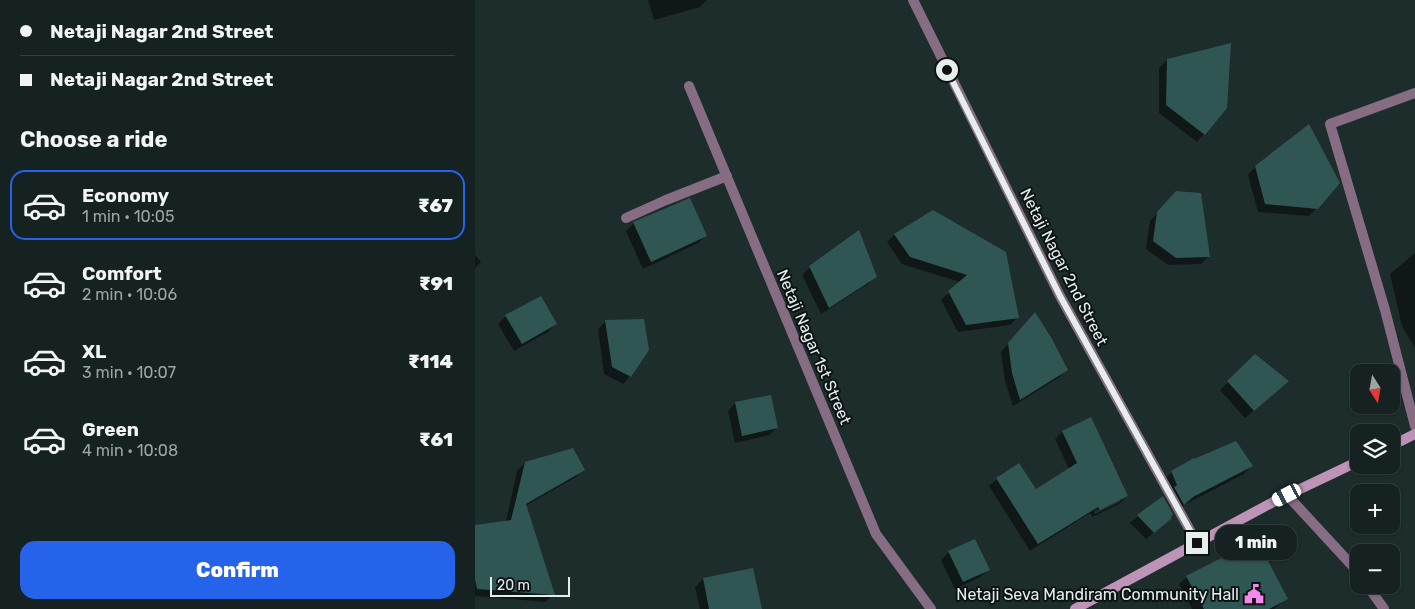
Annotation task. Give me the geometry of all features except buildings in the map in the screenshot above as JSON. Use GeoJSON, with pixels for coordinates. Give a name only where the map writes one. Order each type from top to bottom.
{"type":"FeatureCollection","features":[{"type":"Feature","properties":{"kind":"main road"},"geometry":{"type":"LineString","coordinates":[[1400,442],[1415,434]]}},
{"type":"Feature","properties":{"kind":"main road"},"geometry":{"type":"LineString","coordinates":[[1075,609],[1287,495],[1350,465]]}},
{"type":"Feature","properties":{"kind":"street","name":"Netaji Nagar 2nd Street"},"geometry":{"type":"LineString","coordinates":[[913,0],[1060,296],[1197,543]]}},
{"type":"Feature","properties":{"kind":"street","name":"Netaji Nagar 1st Street"},"geometry":{"type":"LineString","coordinates":[[689,86],[876,534],[931,609]]}},
{"type":"Feature","properties":{"kind":"street"},"geometry":{"type":"LineString","coordinates":[[1415,93],[1330,124],[1385,310],[1415,426]]}},
{"type":"Feature","properties":{"kind":"street"},"geometry":{"type":"LineString","coordinates":[[626,218],[727,176]]}},
{"type":"Feature","properties":{"kind":"street"},"geometry":{"type":"LineString","coordinates":[[1287,495],[1350,563]]}},
{"type":"Feature","properties":{"kind":"street"},"geometry":{"type":"LineString","coordinates":[[1373,594],[1384,609]]}},
{"type":"Feature","properties":{"kind":"place","name":"Netaji Seva Mandiram Community Hall"},"geometry":{"type":"Point","coordinates":[1254,594]}},
{"type":"Feature","properties":{"kind":"route"},"geometry":{"type":"LineString","coordinates":[[947,70],[1060,296],[1197,543]]}}]}
